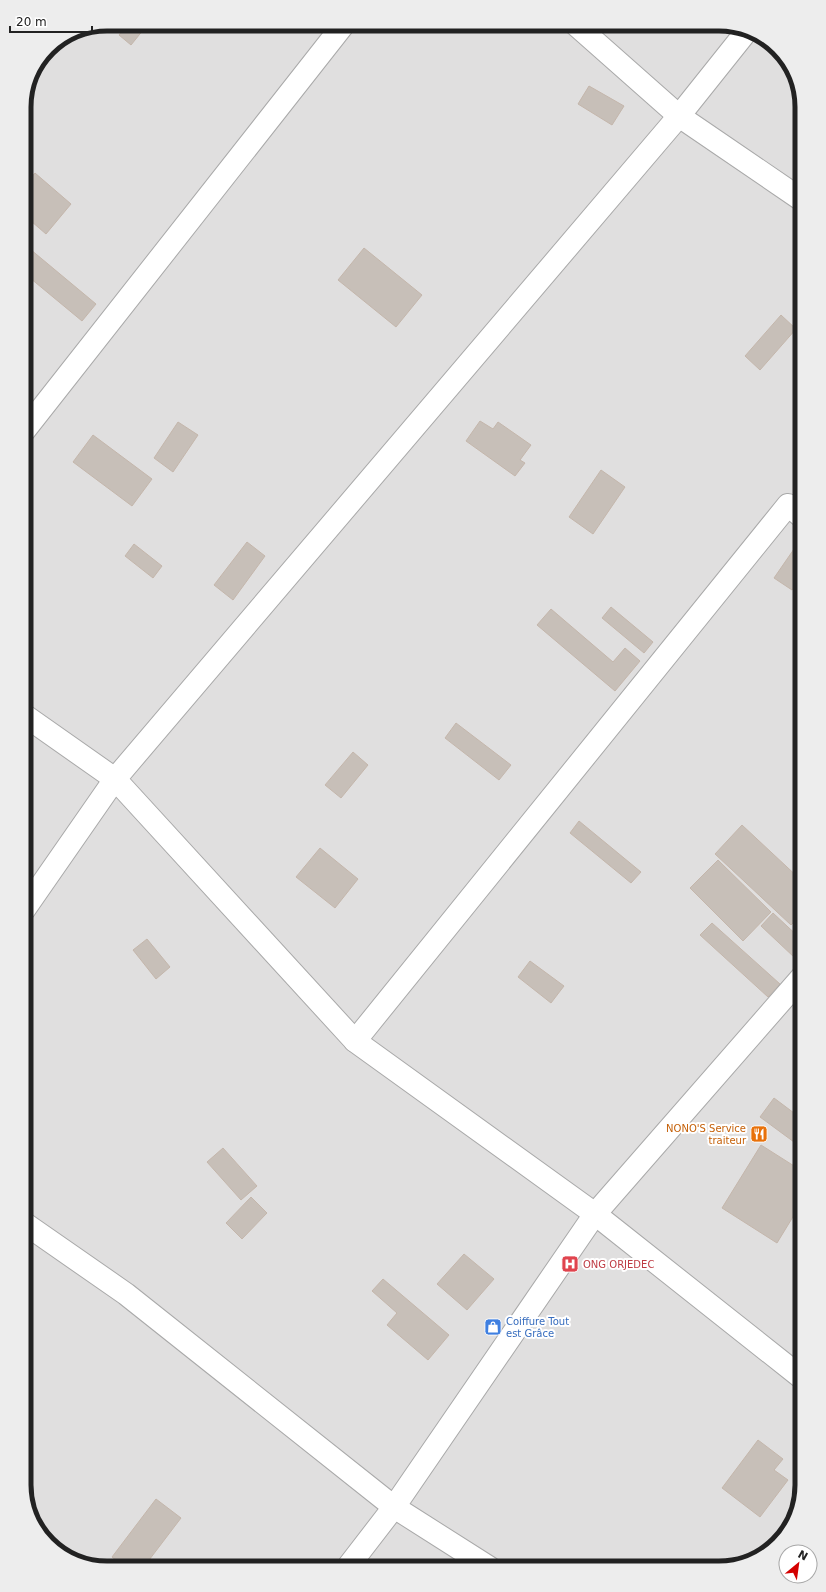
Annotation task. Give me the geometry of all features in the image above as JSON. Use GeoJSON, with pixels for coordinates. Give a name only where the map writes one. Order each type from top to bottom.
{"type":"FeatureCollection","features":[{"type":"Feature","properties":{"kind":"street"},"geometry":{"type":"LineString","coordinates":[[31,422],[338,31]]}},
{"type":"Feature","properties":{"kind":"street"},"geometry":{"type":"LineString","coordinates":[[583,31],[679,116],[795,195]]}},
{"type":"Feature","properties":{"kind":"street"},"geometry":{"type":"LineString","coordinates":[[31,900],[115,779],[679,116],[743,36]]}},
{"type":"Feature","properties":{"kind":"street"},"geometry":{"type":"LineString","coordinates":[[355,1041],[788,505],[795,510]]}},
{"type":"Feature","properties":{"kind":"street"},"geometry":{"type":"LineString","coordinates":[[31,720],[115,779],[355,1041],[595,1214],[795,1372]]}},
{"type":"Feature","properties":{"kind":"street"},"geometry":{"type":"LineString","coordinates":[[352,1561],[394,1507],[595,1214],[795,985]]}},
{"type":"Feature","properties":{"kind":"street"},"geometry":{"type":"LineString","coordinates":[[31,1228],[126,1294],[394,1507],[479,1561]]}},
{"type":"Feature","properties":{"kind":"shaded area"},"geometry":{"type":"Polygon","coordinates":[[[724,31],[748,37],[757,41],[773,53],[785,69],[789,78],[794,92],[795,102],[795,1490],[791,1509],[782,1527],[773,1539],[757,1551],[748,1555],[734,1560],[719,1561],[102,1561],[78,1555],[69,1551],[53,1539],[41,1523],[37,1514],[32,1500],[31,1490],[31,102],[37,78],[50,57],[69,41],[83,35],[97,32],[724,31]]]}},
{"type":"Feature","properties":{"kind":"building"},"geometry":{"type":"Polygon","coordinates":[[[122,31],[142,31],[131,45],[119,35],[122,31]]]}},
{"type":"Feature","properties":{"kind":"building"},"geometry":{"type":"Polygon","coordinates":[[[589,86],[624,106],[612,125],[578,104],[589,86]]]}},
{"type":"Feature","properties":{"kind":"building"},"geometry":{"type":"Polygon","coordinates":[[[35,173],[71,204],[46,234],[31,221],[31,178],[35,173]]]}},
{"type":"Feature","properties":{"kind":"building"},"geometry":{"type":"Polygon","coordinates":[[[364,248],[422,295],[396,327],[338,280],[364,248]]]}},
{"type":"Feature","properties":{"kind":"building"},"geometry":{"type":"Polygon","coordinates":[[[31,250],[96,304],[82,321],[31,279],[31,250]]]}},
{"type":"Feature","properties":{"kind":"building"},"geometry":{"type":"Polygon","coordinates":[[[781,315],[795,328],[795,330],[760,370],[745,356],[781,315]]]}},
{"type":"Feature","properties":{"kind":"building"},"geometry":{"type":"Polygon","coordinates":[[[480,421],[493,429],[498,422],[531,445],[520,460],[525,463],[515,476],[466,441],[480,421]]]}},
{"type":"Feature","properties":{"kind":"building"},"geometry":{"type":"Polygon","coordinates":[[[178,422],[198,435],[173,472],[154,458],[178,422]]]}},
{"type":"Feature","properties":{"kind":"building"},"geometry":{"type":"Polygon","coordinates":[[[93,435],[152,479],[132,506],[73,462],[93,435]]]}},
{"type":"Feature","properties":{"kind":"building"},"geometry":{"type":"Polygon","coordinates":[[[601,470],[625,487],[593,534],[569,517],[601,470]]]}},
{"type":"Feature","properties":{"kind":"building"},"geometry":{"type":"Polygon","coordinates":[[[247,542],[265,556],[233,600],[214,585],[247,542]]]}},
{"type":"Feature","properties":{"kind":"building"},"geometry":{"type":"Polygon","coordinates":[[[134,544],[162,566],[153,578],[125,556],[134,544]]]}},
{"type":"Feature","properties":{"kind":"building"},"geometry":{"type":"Polygon","coordinates":[[[795,550],[795,586],[792,590],[774,578],[795,550]]]}},
{"type":"Feature","properties":{"kind":"building"},"geometry":{"type":"Polygon","coordinates":[[[611,607],[653,642],[644,653],[602,618],[611,607]]]}},
{"type":"Feature","properties":{"kind":"building"},"geometry":{"type":"Polygon","coordinates":[[[551,609],[613,662],[625,648],[640,661],[615,691],[537,625],[551,609]]]}},
{"type":"Feature","properties":{"kind":"building"},"geometry":{"type":"Polygon","coordinates":[[[456,723],[511,765],[499,780],[445,738],[456,723]]]}},
{"type":"Feature","properties":{"kind":"building"},"geometry":{"type":"Polygon","coordinates":[[[353,752],[368,765],[341,798],[325,785],[353,752]]]}},
{"type":"Feature","properties":{"kind":"building"},"geometry":{"type":"Polygon","coordinates":[[[579,821],[641,872],[631,883],[570,833],[579,821]]]}},
{"type":"Feature","properties":{"kind":"building"},"geometry":{"type":"Polygon","coordinates":[[[742,825],[795,874],[795,921],[791,925],[715,854],[742,825]]]}},
{"type":"Feature","properties":{"kind":"building"},"geometry":{"type":"Polygon","coordinates":[[[320,848],[358,879],[335,908],[296,877],[320,848]]]}},
{"type":"Feature","properties":{"kind":"building"},"geometry":{"type":"Polygon","coordinates":[[[718,860],[771,912],[743,941],[690,888],[718,860]]]}},
{"type":"Feature","properties":{"kind":"building"},"geometry":{"type":"Polygon","coordinates":[[[773,913],[795,933],[795,958],[761,926],[773,913]]]}},
{"type":"Feature","properties":{"kind":"building"},"geometry":{"type":"Polygon","coordinates":[[[712,923],[780,984],[768,997],[700,935],[712,923]]]}},
{"type":"Feature","properties":{"kind":"building"},"geometry":{"type":"Polygon","coordinates":[[[147,939],[170,967],[156,979],[133,950],[147,939]]]}},
{"type":"Feature","properties":{"kind":"building"},"geometry":{"type":"Polygon","coordinates":[[[530,961],[564,986],[551,1003],[518,977],[530,961]]]}},
{"type":"Feature","properties":{"kind":"building"},"geometry":{"type":"Polygon","coordinates":[[[774,1098],[795,1114],[795,1141],[794,1142],[760,1117],[774,1098]]]}},
{"type":"Feature","properties":{"kind":"building"},"geometry":{"type":"Polygon","coordinates":[[[761,1145],[795,1167],[795,1213],[777,1243],[722,1208],[761,1145]]]}},
{"type":"Feature","properties":{"kind":"building"},"geometry":{"type":"Polygon","coordinates":[[[223,1148],[257,1186],[241,1200],[207,1162],[223,1148]]]}},
{"type":"Feature","properties":{"kind":"building"},"geometry":{"type":"Polygon","coordinates":[[[251,1197],[267,1213],[242,1239],[226,1223],[251,1197]]]}},
{"type":"Feature","properties":{"kind":"building"},"geometry":{"type":"Polygon","coordinates":[[[464,1254],[494,1279],[467,1310],[437,1284],[464,1254]]]}},
{"type":"Feature","properties":{"kind":"building"},"geometry":{"type":"Polygon","coordinates":[[[383,1279],[449,1335],[428,1360],[387,1325],[397,1313],[372,1291],[383,1279]]]}},
{"type":"Feature","properties":{"kind":"building"},"geometry":{"type":"Polygon","coordinates":[[[758,1440],[783,1459],[774,1470],[788,1480],[760,1517],[722,1488],[758,1440]]]}},
{"type":"Feature","properties":{"kind":"building"},"geometry":{"type":"Polygon","coordinates":[[[156,1499],[181,1518],[148,1561],[117,1561],[112,1557],[156,1499]]]}},
{"type":"Feature","properties":{"kind":"place","name":"NONO'S Service traiteur"},"geometry":{"type":"Point","coordinates":[759,1134]}},
{"type":"Feature","properties":{"kind":"place","name":"ONG ORJEDEC"},"geometry":{"type":"Point","coordinates":[570,1264]}},
{"type":"Feature","properties":{"kind":"place","name":"Coiffure Tout est Grâce"},"geometry":{"type":"Point","coordinates":[493,1327]}}]}
